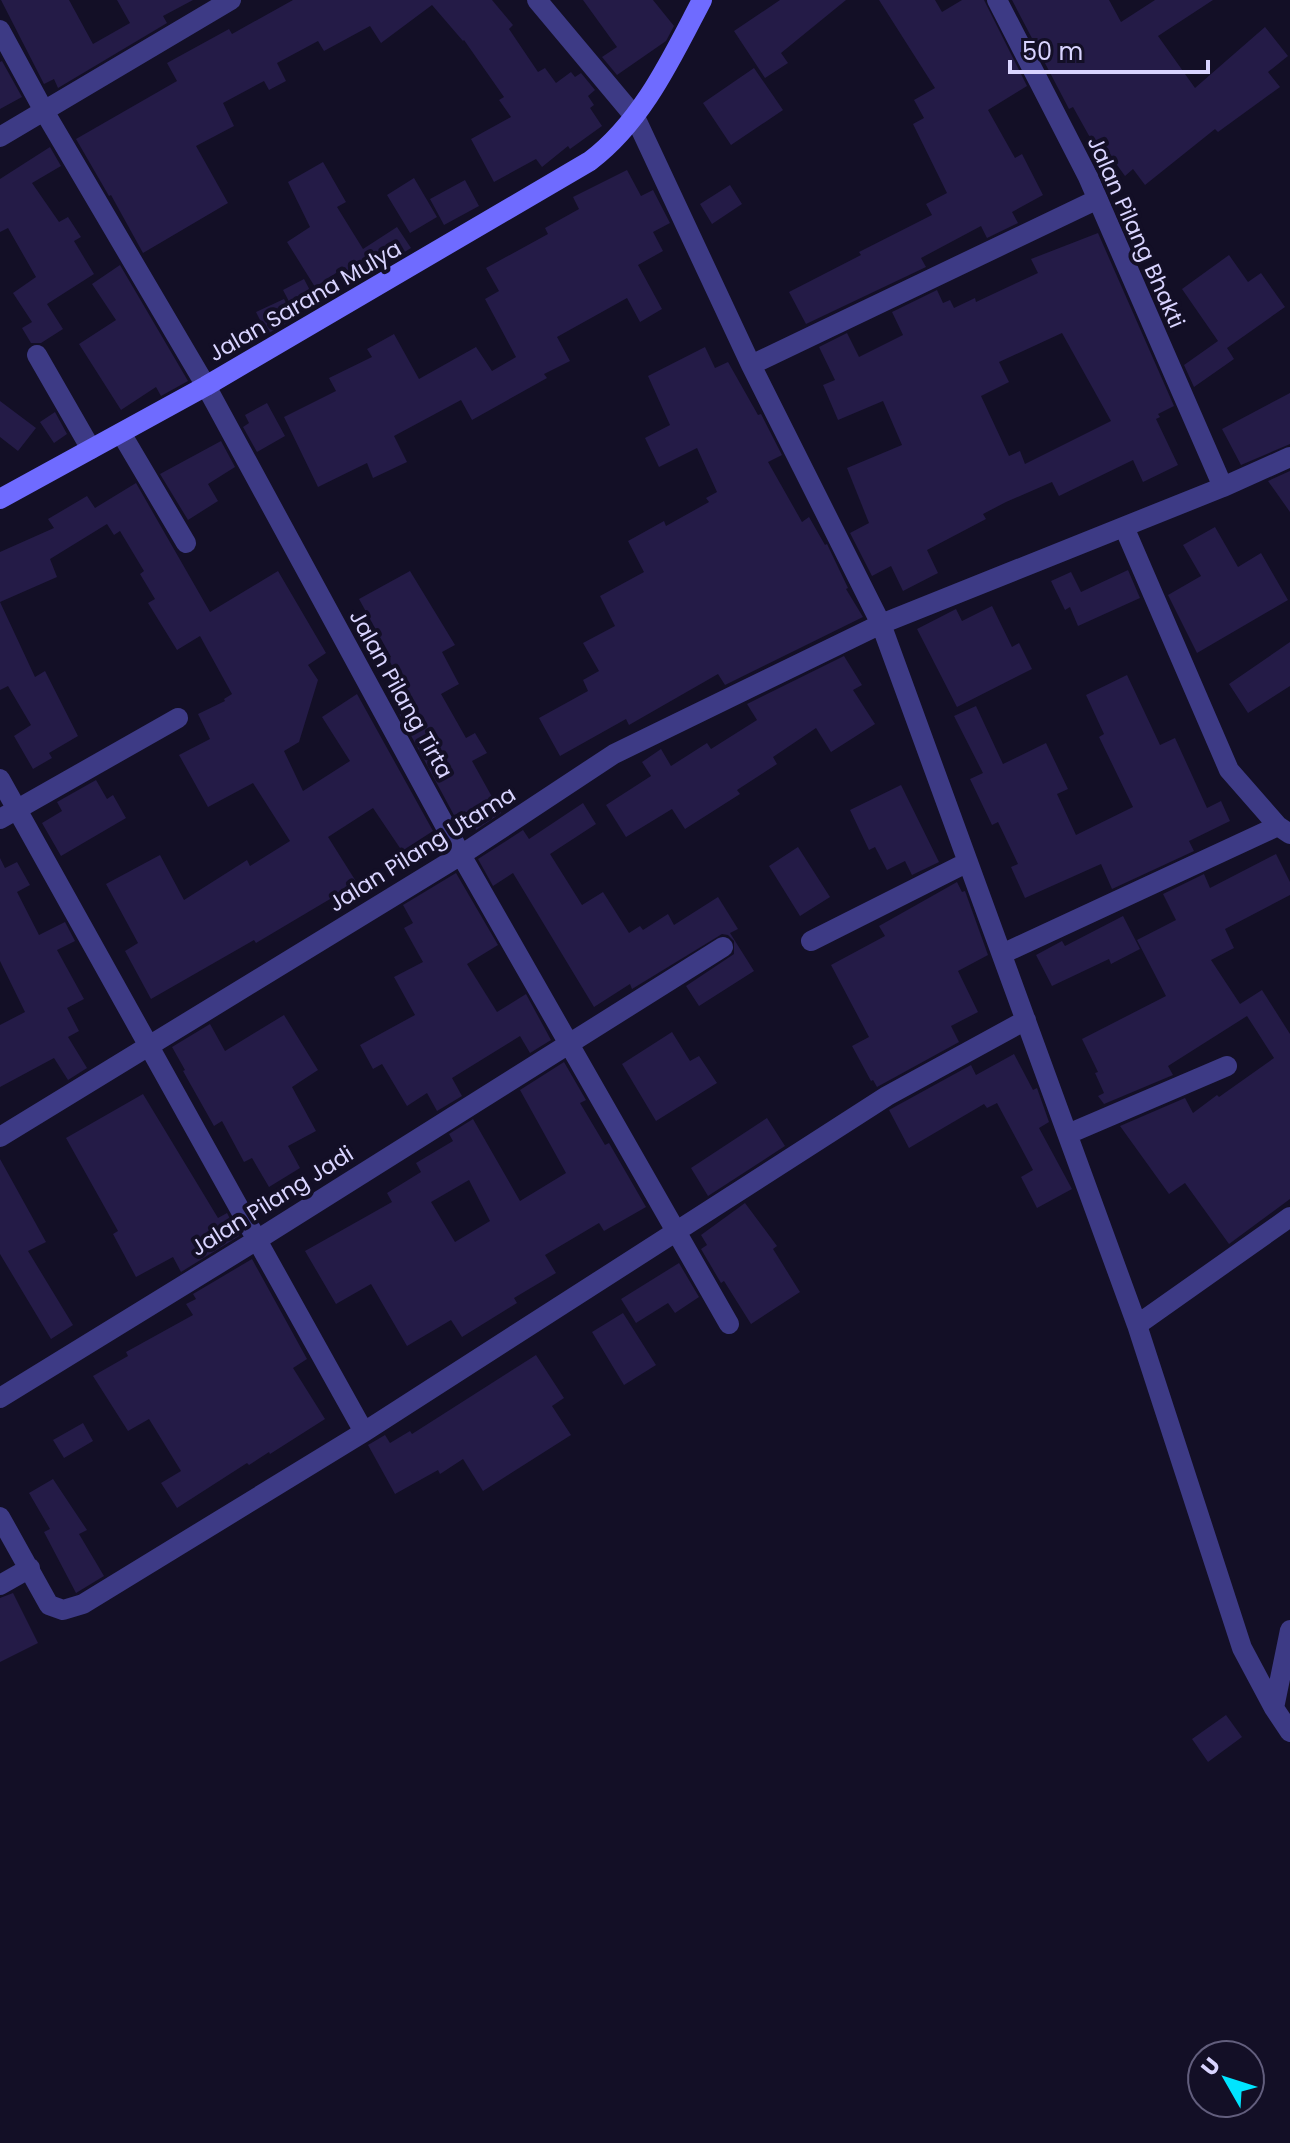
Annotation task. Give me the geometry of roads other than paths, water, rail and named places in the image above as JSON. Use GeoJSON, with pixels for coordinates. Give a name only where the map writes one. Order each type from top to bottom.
{"type":"FeatureCollection","features":[{"type":"Feature","properties":{"kind":"street"},"geometry":{"type":"LineString","coordinates":[[0,137],[231,0]]}},
{"type":"Feature","properties":{"kind":"street"},"geometry":{"type":"LineString","coordinates":[[537,0],[630,123],[881,624],[1137,1325],[1242,1648],[1290,1732]]}},
{"type":"Feature","properties":{"kind":"street","name":"Jalan Sarana Mulya"},"geometry":{"type":"LineString","coordinates":[[0,499],[206,386],[590,161],[630,123],[702,0]]}},
{"type":"Feature","properties":{"kind":"street","name":"Jalan Pilang Bhakti"},"geometry":{"type":"LineString","coordinates":[[997,0],[1098,199],[1223,487]]}},
{"type":"Feature","properties":{"kind":"street","name":"Jalan Pilang Tirta"},"geometry":{"type":"LineString","coordinates":[[0,30],[44,111],[206,386],[461,855],[729,1324]]}},
{"type":"Feature","properties":{"kind":"street"},"geometry":{"type":"LineString","coordinates":[[751,365],[1098,199]]}},
{"type":"Feature","properties":{"kind":"street"},"geometry":{"type":"LineString","coordinates":[[37,355],[91,449]]}},
{"type":"Feature","properties":{"kind":"street"},"geometry":{"type":"LineString","coordinates":[[121,433],[186,543]]}},
{"type":"Feature","properties":{"kind":"street","name":"Jalan Pilang Utama"},"geometry":{"type":"LineString","coordinates":[[0,1137],[461,855],[614,754],[881,624],[1223,487],[1290,457]]}},
{"type":"Feature","properties":{"kind":"street"},"geometry":{"type":"LineString","coordinates":[[1002,954],[1284,830],[1229,770],[1124,527]]}},
{"type":"Feature","properties":{"kind":"street"},"geometry":{"type":"LineString","coordinates":[[8,815],[178,718]]}},
{"type":"Feature","properties":{"kind":"street"},"geometry":{"type":"LineString","coordinates":[[0,779],[8,815],[149,1045],[364,1432]]}},
{"type":"Feature","properties":{"kind":"street"},"geometry":{"type":"LineString","coordinates":[[811,941],[968,862]]}},
{"type":"Feature","properties":{"kind":"street","name":"Jalan Pilang Jadi"},"geometry":{"type":"LineString","coordinates":[[0,1398],[723,947]]}},
{"type":"Feature","properties":{"kind":"street"},"geometry":{"type":"LineString","coordinates":[[0,1517],[49,1605],[63,1610],[71,1609],[364,1432],[887,1096],[1026,1020]]}},
{"type":"Feature","properties":{"kind":"street"},"geometry":{"type":"LineString","coordinates":[[1068,1134],[1227,1066]]}},
{"type":"Feature","properties":{"kind":"street"},"geometry":{"type":"LineString","coordinates":[[1137,1325],[1290,1217]]}},
{"type":"Feature","properties":{"kind":"street"},"geometry":{"type":"LineString","coordinates":[[0,1585],[30,1568]]}},
{"type":"Feature","properties":{"kind":"street"},"geometry":{"type":"LineString","coordinates":[[1274,1708],[1290,1630]]}}]}
